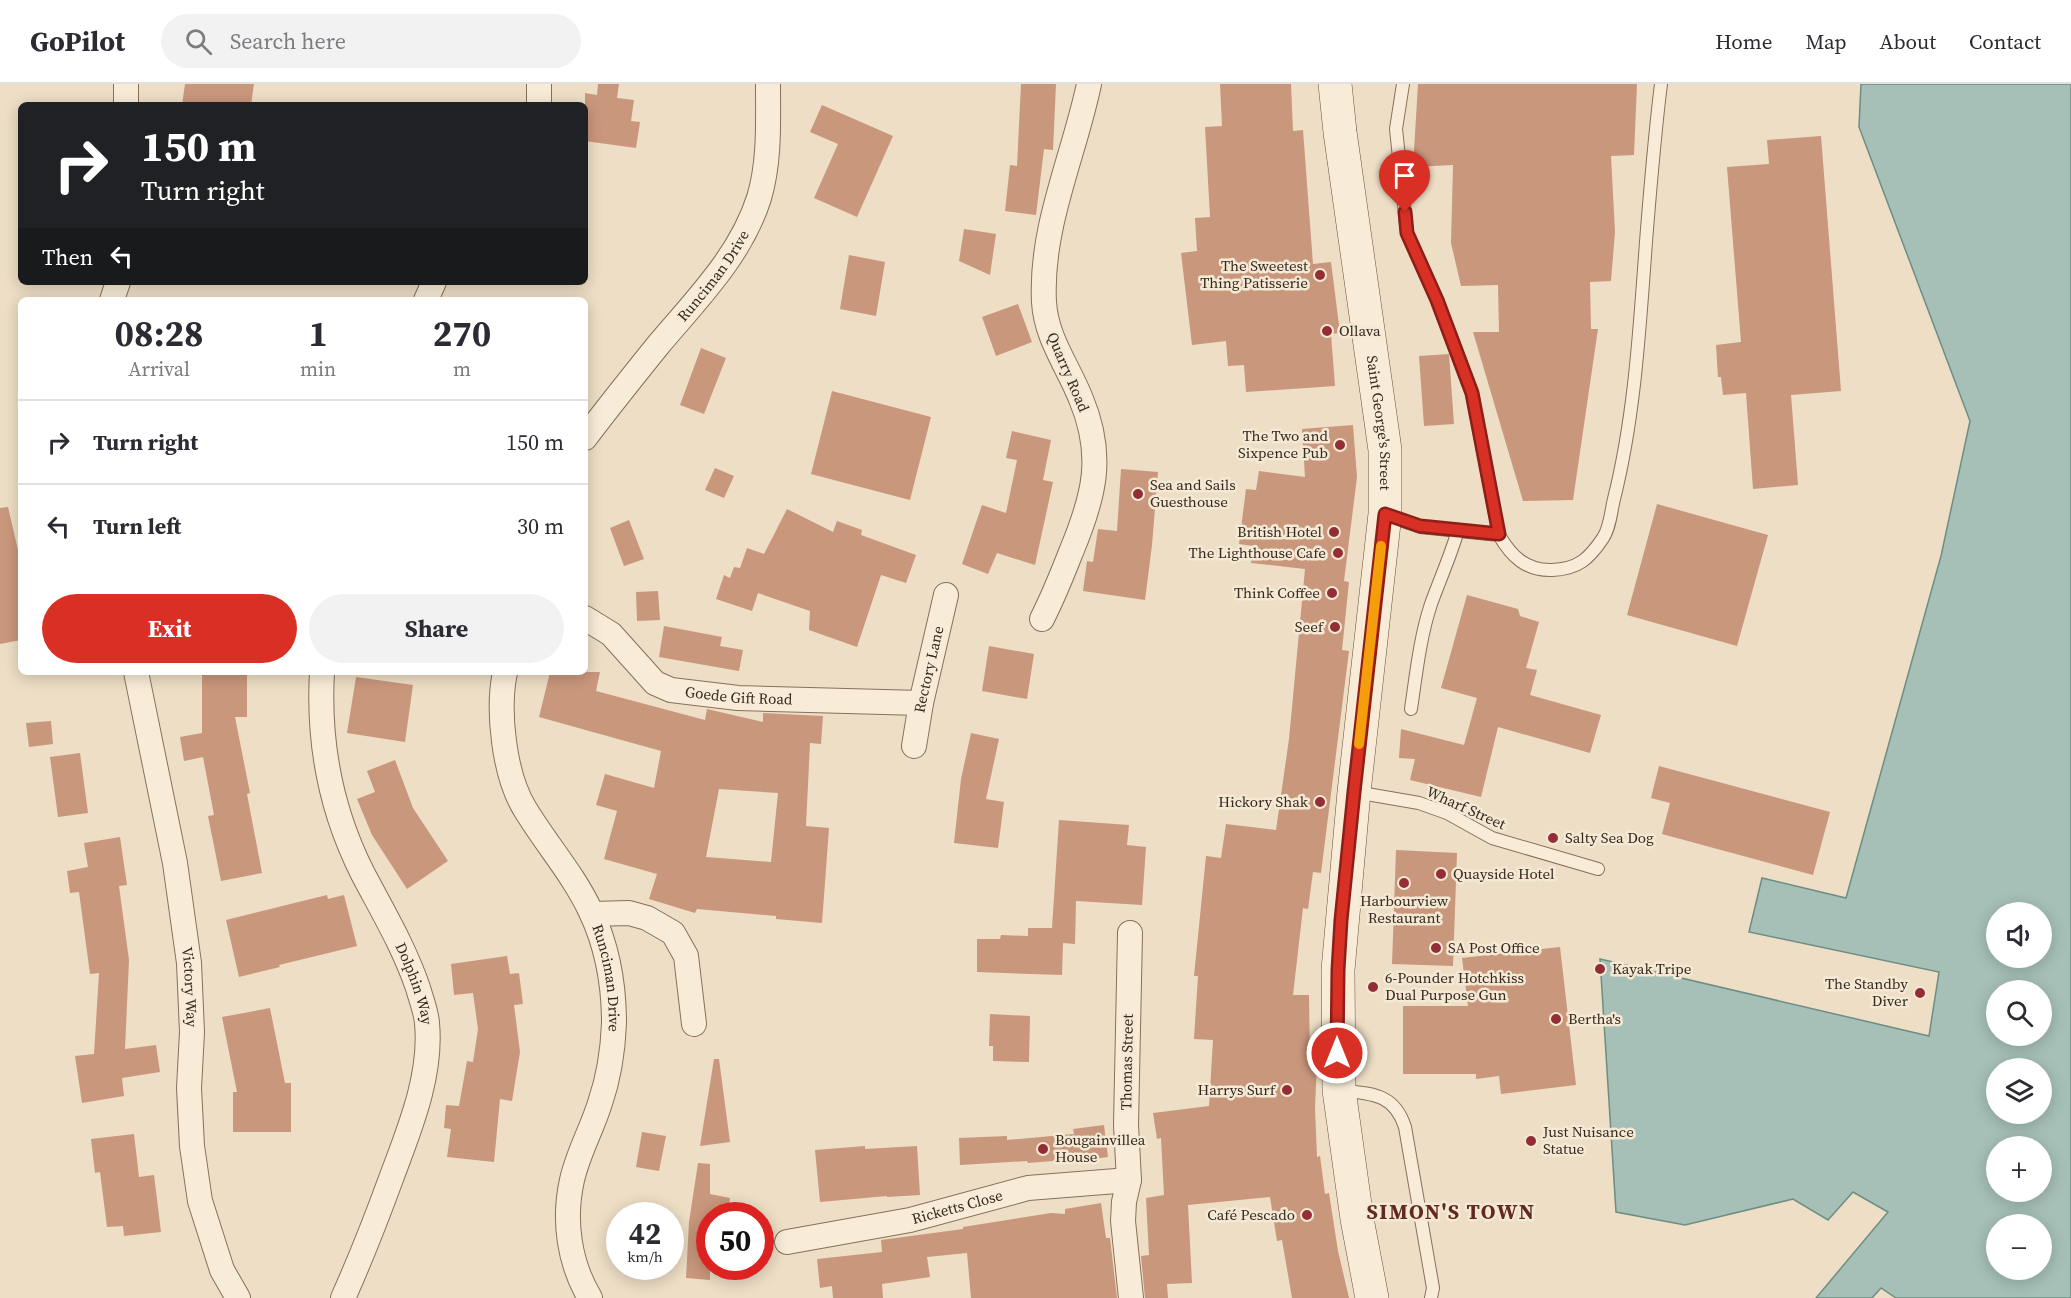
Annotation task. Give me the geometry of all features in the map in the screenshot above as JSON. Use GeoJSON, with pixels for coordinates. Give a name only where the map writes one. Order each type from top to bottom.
{"type":"FeatureCollection","features":[{"type":"Feature","properties":{"kind":"main road","name":"Saint George's Street"},"geometry":{"type":"LineString","coordinates":[[1335,84],[1385,450],[1385,514],[1354,792],[1338,970],[1339,1090],[1357,1219],[1372,1298]]}},
{"type":"Feature","properties":{"kind":"street"},"geometry":{"type":"LineString","coordinates":[[126,84],[126,102]]}},
{"type":"Feature","properties":{"kind":"street"},"geometry":{"type":"LineString","coordinates":[[539,84],[539,102]]}},
{"type":"Feature","properties":{"kind":"street","name":"Runciman Drive"},"geometry":{"type":"LineString","coordinates":[[588,434],[658,345],[704,292],[736,248],[751,219],[764,177],[768,147],[768,84]]}},
{"type":"Feature","properties":{"kind":"street","name":"Quarry Road"},"geometry":{"type":"LineString","coordinates":[[1042,619],[1054,596],[1083,524],[1094,477],[1092,429],[1081,398],[1050,332],[1044,304],[1044,263],[1089,84]]}},
{"type":"Feature","properties":{"kind":"street","name":"Rectory Lane"},"geometry":{"type":"LineString","coordinates":[[914,746],[921,703],[946,595]]}},
{"type":"Feature","properties":{"kind":"street","name":"Goede Gift Road"},"geometry":{"type":"LineString","coordinates":[[588,620],[611,634],[655,683],[671,690],[738,698],[921,703]]}},
{"type":"Feature","properties":{"kind":"street","name":"Victory Way"},"geometry":{"type":"LineString","coordinates":[[137,675],[175,863],[189,963],[192,1032],[190,1112],[192,1146],[199,1190],[222,1270],[238,1298]]}},
{"type":"Feature","properties":{"kind":"street","name":"Dolphin Way"},"geometry":{"type":"LineString","coordinates":[[322,675],[321,703],[326,765],[342,828],[409,961],[427,1021],[428,1041],[423,1084],[410,1130],[343,1298]]}},
{"type":"Feature","properties":{"kind":"street","name":"Runciman Drive"},"geometry":{"type":"LineString","coordinates":[[505,675],[501,722],[507,762],[523,806],[566,868],[592,914],[607,958],[614,1021],[612,1051],[606,1083],[572,1178],[568,1204],[573,1263],[590,1298]]}},
{"type":"Feature","properties":{"kind":"street"},"geometry":{"type":"LineString","coordinates":[[592,914],[629,913],[647,918],[673,933],[686,956],[694,1024]]}},
{"type":"Feature","properties":{"kind":"street","name":"Thomas Street"},"geometry":{"type":"LineString","coordinates":[[1130,933],[1126,1125],[1129,1180],[1123,1221],[1131,1298]]}},
{"type":"Feature","properties":{"kind":"street","name":"Ricketts Close"},"geometry":{"type":"LineString","coordinates":[[787,1242],[910,1220],[1028,1188],[1129,1180]]}},
{"type":"Feature","properties":{"kind":"lane"},"geometry":{"type":"LineString","coordinates":[[1403,84],[1396,129],[1407,233],[1437,300],[1472,393],[1499,534],[1508,550],[1520,561],[1536,569],[1553,570],[1582,564],[1605,536],[1624,456],[1639,330],[1661,84]]}},
{"type":"Feature","properties":{"kind":"lane"},"geometry":{"type":"LineString","coordinates":[[1385,514],[1420,526],[1499,534]]}},
{"type":"Feature","properties":{"kind":"lane"},"geometry":{"type":"LineString","coordinates":[[1411,709],[1431,605],[1449,561],[1458,530]]}},
{"type":"Feature","properties":{"kind":"lane","name":"Wharf Street"},"geometry":{"type":"LineString","coordinates":[[1354,792],[1419,803],[1447,813],[1492,838],[1598,869]]}},
{"type":"Feature","properties":{"kind":"lane"},"geometry":{"type":"LineString","coordinates":[[1339,1090],[1383,1098],[1400,1112],[1405,1127],[1433,1288],[1431,1298]]}},
{"type":"Feature","properties":{"kind":"water"},"geometry":{"type":"Polygon","coordinates":[[[1861,84],[2071,84],[2071,1298],[1896,1298],[1881,1288],[1872,1298],[1816,1298],[1888,1212],[1853,1192],[1828,1220],[1793,1199],[1685,1225],[1616,1212],[1600,959],[1929,1036],[1939,972],[1749,932],[1762,878],[1846,898],[1941,556],[1970,421],[1859,127],[1861,84]]]}},
{"type":"Feature","properties":{"kind":"building"},"geometry":{"type":"Polygon","coordinates":[[[185,84],[254,84],[251,102],[182,102],[185,84]]]}},
{"type":"Feature","properties":{"kind":"building"},"geometry":{"type":"Polygon","coordinates":[[[598,84],[619,84],[617,98],[634,100],[631,121],[640,122],[636,148],[588,141],[588,102],[585,102],[585,93],[597,95],[598,84]]]}},
{"type":"Feature","properties":{"kind":"building"},"geometry":{"type":"Polygon","coordinates":[[[1021,84],[1056,84],[1053,150],[1044,149],[1036,215],[1005,211],[1010,165],[1017,166],[1021,84]]]}},
{"type":"Feature","properties":{"kind":"building"},"geometry":{"type":"Polygon","coordinates":[[[1220,84],[1291,84],[1293,131],[1303,130],[1313,264],[1331,262],[1340,333],[1331,334],[1335,386],[1246,392],[1244,365],[1228,366],[1226,341],[1192,345],[1181,253],[1197,251],[1195,218],[1210,217],[1205,127],[1222,126],[1220,84]]]}},
{"type":"Feature","properties":{"kind":"building"},"geometry":{"type":"Polygon","coordinates":[[[1418,84],[1637,84],[1634,155],[1611,156],[1615,232],[1611,281],[1590,282],[1591,329],[1598,329],[1573,500],[1523,501],[1473,332],[1499,332],[1498,285],[1461,286],[1451,243],[1453,165],[1413,167],[1418,84]]]}},
{"type":"Feature","properties":{"kind":"building"},"geometry":{"type":"Polygon","coordinates":[[[822,105],[893,136],[857,217],[814,198],[838,144],[810,132],[822,105]]]}},
{"type":"Feature","properties":{"kind":"building"},"geometry":{"type":"Polygon","coordinates":[[[1821,136],[1841,391],[1791,395],[1798,485],[1753,489],[1746,393],[1723,395],[1721,377],[1718,377],[1716,345],[1741,342],[1727,167],[1769,164],[1767,140],[1821,136]]]}},
{"type":"Feature","properties":{"kind":"building"},"geometry":{"type":"Polygon","coordinates":[[[964,229],[996,234],[990,275],[959,261],[964,229]]]}},
{"type":"Feature","properties":{"kind":"building"},"geometry":{"type":"Polygon","coordinates":[[[849,255],[885,262],[876,316],[840,309],[849,255]]]}},
{"type":"Feature","properties":{"kind":"building"},"geometry":{"type":"Polygon","coordinates":[[[1018,304],[1032,342],[996,356],[982,317],[1018,304]]]}},
{"type":"Feature","properties":{"kind":"building"},"geometry":{"type":"Polygon","coordinates":[[[701,348],[726,358],[704,414],[680,405],[701,348]]]}},
{"type":"Feature","properties":{"kind":"building"},"geometry":{"type":"Polygon","coordinates":[[[1449,354],[1454,424],[1424,426],[1419,356],[1449,354]]]}},
{"type":"Feature","properties":{"kind":"building"},"geometry":{"type":"Polygon","coordinates":[[[832,391],[931,417],[910,500],[811,474],[832,391]]]}},
{"type":"Feature","properties":{"kind":"building"},"geometry":{"type":"Polygon","coordinates":[[[1353,425],[1357,477],[1344,581],[1349,582],[1342,650],[1349,651],[1321,873],[1313,872],[1308,909],[1303,908],[1293,995],[1309,995],[1310,1062],[1317,1063],[1315,1108],[1317,1157],[1320,1156],[1325,1194],[1329,1193],[1338,1251],[1349,1298],[1292,1298],[1282,1240],[1277,1241],[1270,1197],[1188,1205],[1192,1283],[1167,1284],[1168,1298],[1145,1298],[1141,1256],[1149,1255],[1146,1198],[1164,1195],[1161,1138],[1157,1139],[1153,1113],[1209,1106],[1213,1040],[1194,1039],[1198,976],[1194,976],[1206,856],[1221,858],[1226,824],[1276,830],[1289,739],[1305,569],[1251,563],[1253,546],[1239,544],[1246,489],[1256,490],[1259,471],[1305,477],[1302,429],[1353,425]]]}},
{"type":"Feature","properties":{"kind":"building"},"geometry":{"type":"Polygon","coordinates":[[[1012,431],[1051,440],[1043,480],[1053,482],[1035,565],[997,553],[988,574],[962,564],[982,505],[1006,513],[1017,460],[1006,458],[1012,431]]]}},
{"type":"Feature","properties":{"kind":"building"},"geometry":{"type":"Polygon","coordinates":[[[715,468],[734,476],[724,498],[705,490],[715,468]]]}},
{"type":"Feature","properties":{"kind":"building"},"geometry":{"type":"Polygon","coordinates":[[[1121,469],[1158,472],[1145,600],[1083,591],[1087,561],[1093,562],[1098,529],[1117,531],[1121,469]]]}},
{"type":"Feature","properties":{"kind":"building"},"geometry":{"type":"Polygon","coordinates":[[[1657,504],[1768,535],[1737,646],[1627,615],[1657,504]]]}},
{"type":"Feature","properties":{"kind":"building"},"geometry":{"type":"Polygon","coordinates":[[[8,507],[18,550],[18,641],[0,644],[0,508],[8,507]]]}},
{"type":"Feature","properties":{"kind":"building"},"geometry":{"type":"Polygon","coordinates":[[[787,509],[833,532],[837,521],[862,530],[861,535],[916,555],[906,583],[881,575],[857,647],[809,630],[810,611],[758,593],[752,611],[716,599],[724,575],[730,578],[734,567],[740,568],[747,548],[764,554],[787,509]]]}},
{"type":"Feature","properties":{"kind":"building"},"geometry":{"type":"Polygon","coordinates":[[[629,520],[644,559],[624,566],[610,528],[629,520]]]}},
{"type":"Feature","properties":{"kind":"building"},"geometry":{"type":"Polygon","coordinates":[[[658,591],[660,620],[637,621],[636,592],[658,591]]]}},
{"type":"Feature","properties":{"kind":"building"},"geometry":{"type":"Polygon","coordinates":[[[1467,595],[1518,609],[1520,616],[1539,622],[1526,668],[1537,670],[1530,695],[1601,715],[1590,753],[1498,727],[1481,797],[1410,780],[1415,759],[1399,758],[1401,729],[1464,745],[1477,698],[1441,688],[1467,595]]]}},
{"type":"Feature","properties":{"kind":"building"},"geometry":{"type":"Polygon","coordinates":[[[664,626],[722,637],[720,646],[743,650],[739,671],[659,657],[664,626]]]}},
{"type":"Feature","properties":{"kind":"building"},"geometry":{"type":"Polygon","coordinates":[[[989,646],[1034,654],[1027,699],[982,691],[989,646]]]}},
{"type":"Feature","properties":{"kind":"building"},"geometry":{"type":"Polygon","coordinates":[[[588,672],[600,672],[596,691],[705,720],[707,709],[763,722],[763,713],[823,716],[821,744],[810,743],[806,826],[829,828],[822,923],[776,919],[776,916],[697,909],[695,913],[649,899],[657,874],[604,859],[617,811],[596,805],[605,774],[654,788],[661,751],[539,717],[549,675],[588,675],[588,672]],[[719,789],[706,857],[771,862],[778,793],[719,789]]]}},
{"type":"Feature","properties":{"kind":"building"},"geometry":{"type":"Polygon","coordinates":[[[202,675],[247,675],[247,717],[235,717],[250,793],[247,794],[262,873],[221,881],[208,816],[214,815],[203,757],[184,761],[180,737],[202,733],[202,675]]]}},
{"type":"Feature","properties":{"kind":"building"},"geometry":{"type":"Polygon","coordinates":[[[356,677],[413,685],[405,742],[347,733],[356,677]]]}},
{"type":"Feature","properties":{"kind":"building"},"geometry":{"type":"Polygon","coordinates":[[[51,721],[53,744],[29,747],[26,723],[51,721]]]}},
{"type":"Feature","properties":{"kind":"building"},"geometry":{"type":"Polygon","coordinates":[[[971,733],[999,739],[986,799],[1004,802],[998,848],[954,843],[961,779],[971,733]]]}},
{"type":"Feature","properties":{"kind":"building"},"geometry":{"type":"Polygon","coordinates":[[[80,753],[88,813],[58,817],[50,757],[80,753]]]}},
{"type":"Feature","properties":{"kind":"building"},"geometry":{"type":"Polygon","coordinates":[[[395,760],[413,808],[448,861],[407,889],[372,835],[357,799],[375,792],[367,771],[395,760]]]}},
{"type":"Feature","properties":{"kind":"building"},"geometry":{"type":"Polygon","coordinates":[[[1659,766],[1830,812],[1813,875],[1662,834],[1670,803],[1651,798],[1659,766]]]}},
{"type":"Feature","properties":{"kind":"building"},"geometry":{"type":"Polygon","coordinates":[[[1059,820],[1129,825],[1127,845],[1146,847],[1142,905],[1076,901],[1075,944],[1063,943],[1062,975],[977,972],[977,939],[1000,939],[1001,935],[1028,936],[1028,928],[1052,928],[1059,820]]]}},
{"type":"Feature","properties":{"kind":"building"},"geometry":{"type":"Polygon","coordinates":[[[120,837],[127,885],[119,886],[129,960],[125,1049],[156,1045],[160,1072],[122,1078],[124,1096],[82,1103],[75,1056],[94,1054],[99,973],[90,974],[79,892],[70,893],[67,871],[88,867],[84,843],[120,837]]]}},
{"type":"Feature","properties":{"kind":"building"},"geometry":{"type":"Polygon","coordinates":[[[1396,850],[1457,853],[1453,966],[1392,964],[1396,850]]]}},
{"type":"Feature","properties":{"kind":"building"},"geometry":{"type":"Polygon","coordinates":[[[327,895],[328,899],[344,895],[357,946],[239,977],[226,920],[327,895]]]}},
{"type":"Feature","properties":{"kind":"building"},"geometry":{"type":"Polygon","coordinates":[[[1560,947],[1576,1085],[1501,1094],[1499,1076],[1476,1079],[1476,1074],[1403,1074],[1403,1006],[1468,1006],[1462,958],[1560,947]]]}},
{"type":"Feature","properties":{"kind":"building"},"geometry":{"type":"Polygon","coordinates":[[[507,956],[510,974],[519,973],[523,1004],[514,1005],[520,1052],[512,1101],[500,1099],[494,1162],[447,1157],[451,1129],[444,1128],[446,1105],[459,1106],[467,1061],[473,1062],[478,1029],[473,993],[454,995],[451,964],[507,956]]]}},
{"type":"Feature","properties":{"kind":"building"},"geometry":{"type":"Polygon","coordinates":[[[270,1008],[285,1083],[291,1083],[291,1132],[233,1132],[233,1092],[237,1092],[222,1017],[270,1008]]]}},
{"type":"Feature","properties":{"kind":"building"},"geometry":{"type":"Polygon","coordinates":[[[990,1014],[1030,1016],[1029,1062],[993,1061],[993,1046],[989,1046],[990,1014]]]}},
{"type":"Feature","properties":{"kind":"building"},"geometry":{"type":"Polygon","coordinates":[[[714,1059],[719,1059],[730,1142],[700,1146],[714,1059]]]}},
{"type":"Feature","properties":{"kind":"building"},"geometry":{"type":"Polygon","coordinates":[[[1104,1125],[1108,1157],[1077,1161],[1077,1159],[960,1165],[959,1138],[1007,1136],[1007,1140],[1074,1134],[1073,1129],[1104,1125]]]}},
{"type":"Feature","properties":{"kind":"building"},"geometry":{"type":"Polygon","coordinates":[[[642,1132],[666,1136],[659,1171],[636,1167],[642,1132]]]}},
{"type":"Feature","properties":{"kind":"building"},"geometry":{"type":"Polygon","coordinates":[[[134,1134],[139,1177],[154,1175],[161,1232],[124,1236],[123,1226],[107,1227],[100,1172],[95,1173],[91,1139],[134,1134]]]}},
{"type":"Feature","properties":{"kind":"building"},"geometry":{"type":"Polygon","coordinates":[[[865,1146],[865,1149],[917,1146],[920,1195],[820,1202],[815,1150],[865,1146]]]}},
{"type":"Feature","properties":{"kind":"building"},"geometry":{"type":"Polygon","coordinates":[[[698,1163],[710,1164],[710,1194],[730,1198],[730,1202],[696,1202],[696,1279],[686,1278],[689,1222],[698,1163]]]}},
{"type":"Feature","properties":{"kind":"building"},"geometry":{"type":"Polygon","coordinates":[[[1101,1203],[1106,1238],[1110,1238],[1117,1298],[971,1298],[967,1253],[927,1257],[930,1277],[882,1284],[883,1298],[833,1298],[832,1286],[820,1288],[817,1259],[882,1252],[881,1240],[963,1229],[963,1227],[1051,1213],[1065,1214],[1065,1209],[1101,1203]]]}},
{"type":"Feature","properties":{"kind":"slow traffic"},"geometry":{"type":"LineString","coordinates":[[1359,744],[1381,546]]}},
{"type":"Feature","properties":{"kind":"place","name":"The Sweetest Thing Patisserie"},"geometry":{"type":"Point","coordinates":[1320,275]}},
{"type":"Feature","properties":{"kind":"place","name":"Ollava"},"geometry":{"type":"Point","coordinates":[1327,331]}},
{"type":"Feature","properties":{"kind":"place","name":"The Two and Sixpence Pub"},"geometry":{"type":"Point","coordinates":[1340,445]}},
{"type":"Feature","properties":{"kind":"place","name":"Sea and Sails Guesthouse"},"geometry":{"type":"Point","coordinates":[1138,494]}},
{"type":"Feature","properties":{"kind":"place","name":"British Hotel"},"geometry":{"type":"Point","coordinates":[1334,532]}},
{"type":"Feature","properties":{"kind":"place","name":"The Lighthouse Cafe"},"geometry":{"type":"Point","coordinates":[1338,553]}},
{"type":"Feature","properties":{"kind":"place","name":"Think Coffee"},"geometry":{"type":"Point","coordinates":[1332,593]}},
{"type":"Feature","properties":{"kind":"place","name":"Seef"},"geometry":{"type":"Point","coordinates":[1335,627]}},
{"type":"Feature","properties":{"kind":"place","name":"Hickory Shak"},"geometry":{"type":"Point","coordinates":[1320,802]}},
{"type":"Feature","properties":{"kind":"place","name":"Salty Sea Dog"},"geometry":{"type":"Point","coordinates":[1553,838]}},
{"type":"Feature","properties":{"kind":"place","name":"Quayside Hotel"},"geometry":{"type":"Point","coordinates":[1441,874]}},
{"type":"Feature","properties":{"kind":"place","name":"Harbourview Restaurant"},"geometry":{"type":"Point","coordinates":[1404,883]}},
{"type":"Feature","properties":{"kind":"place","name":"SA Post Office"},"geometry":{"type":"Point","coordinates":[1436,948]}},
{"type":"Feature","properties":{"kind":"place","name":"Kayak Tripe"},"geometry":{"type":"Point","coordinates":[1600,969]}},
{"type":"Feature","properties":{"kind":"place","name":"6-Pounder Hotchkiss Dual Purpose Gun"},"geometry":{"type":"Point","coordinates":[1373,987]}},
{"type":"Feature","properties":{"kind":"place","name":"The Standby Diver"},"geometry":{"type":"Point","coordinates":[1920,993]}},
{"type":"Feature","properties":{"kind":"place","name":"Bertha's"},"geometry":{"type":"Point","coordinates":[1556,1019]}},
{"type":"Feature","properties":{"kind":"place","name":"Harrys Surf"},"geometry":{"type":"Point","coordinates":[1287,1090]}},
{"type":"Feature","properties":{"kind":"place","name":"Just Nuisance Statue"},"geometry":{"type":"Point","coordinates":[1531,1141]}},
{"type":"Feature","properties":{"kind":"place","name":"Bougainvillea House"},"geometry":{"type":"Point","coordinates":[1043,1149]}},
{"type":"Feature","properties":{"kind":"place","name":"Café Pescado"},"geometry":{"type":"Point","coordinates":[1307,1215]}},
{"type":"Feature","properties":{"kind":"district","name":"SIMON'S TOWN"},"geometry":{"type":"Point","coordinates":[1451,1212]}},
{"type":"Feature","properties":{"kind":"route"},"geometry":{"type":"LineString","coordinates":[[1337,1053],[1341,920],[1385,514],[1420,526],[1499,534],[1472,393],[1437,300],[1407,233],[1405,212]]}}]}
